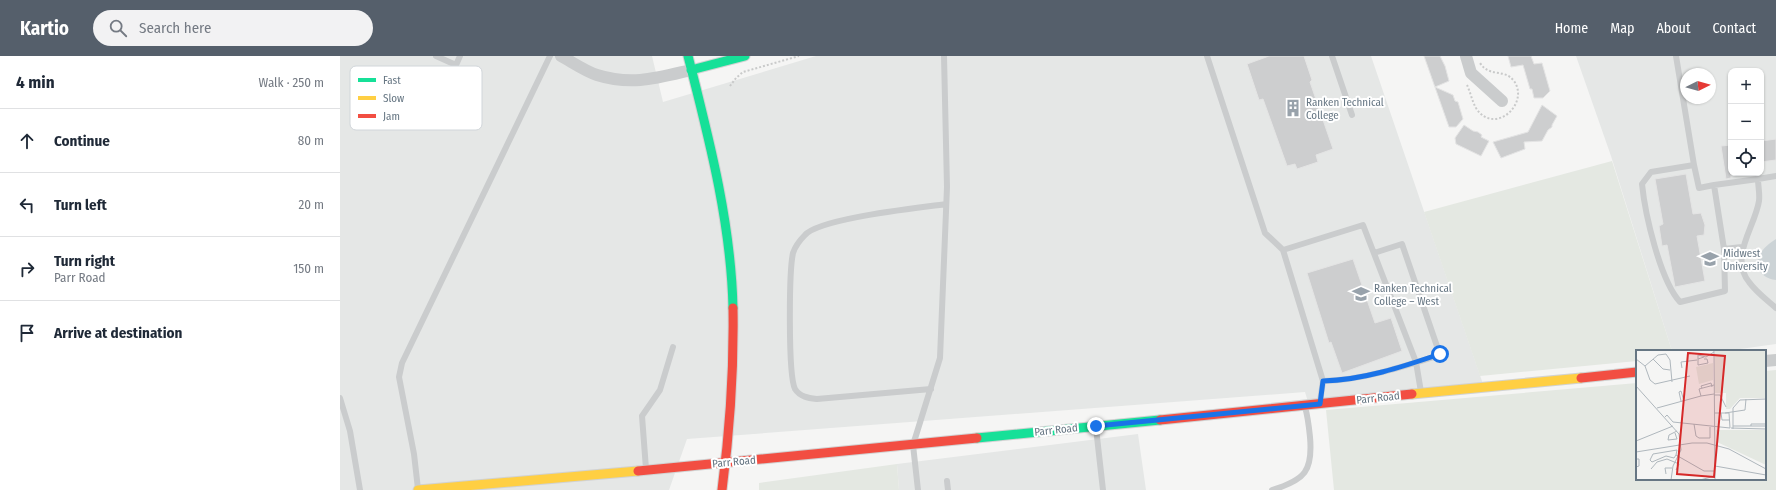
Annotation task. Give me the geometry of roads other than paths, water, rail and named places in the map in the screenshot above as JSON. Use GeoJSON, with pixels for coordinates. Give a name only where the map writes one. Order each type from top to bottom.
{"type":"FeatureCollection","features":[{"type":"Feature","properties":{"kind":"street"},"geometry":{"type":"LineString","coordinates":[[561,56],[596,75],[624,80],[646,81],[745,56]]}},
{"type":"Feature","properties":{"kind":"street"},"geometry":{"type":"LineString","coordinates":[[688,56],[720,192],[730,267],[733,330],[733,376],[726,463],[722,490]]}},
{"type":"Feature","properties":{"kind":"street"},"geometry":{"type":"LineString","coordinates":[[1466,56],[1471,73],[1502,101]]}},
{"type":"Feature","properties":{"kind":"street"},"geometry":{"type":"LineString","coordinates":[[1766,361],[1776,360]]}},
{"type":"Feature","properties":{"kind":"street","name":"Parr Road"},"geometry":{"type":"LineString","coordinates":[[418,490],[474,487],[913,445],[1636,372]]}},
{"type":"Feature","properties":{"kind":"lane"},"geometry":{"type":"LineString","coordinates":[[436,56],[456,65],[460,56]]}},
{"type":"Feature","properties":{"kind":"lane"},"geometry":{"type":"LineString","coordinates":[[418,490],[414,454],[399,376],[402,363],[550,56]]}},
{"type":"Feature","properties":{"kind":"lane"},"geometry":{"type":"LineString","coordinates":[[918,490],[913,445],[940,358],[946,204],[944,56]]}},
{"type":"Feature","properties":{"kind":"lane"},"geometry":{"type":"LineString","coordinates":[[1207,56],[1265,233],[1283,250],[1323,381],[1320,404]]}},
{"type":"Feature","properties":{"kind":"lane"},"geometry":{"type":"LineString","coordinates":[[1332,56],[1352,115]]}},
{"type":"Feature","properties":{"kind":"lane"},"geometry":{"type":"LineString","coordinates":[[1676,56],[1699,188],[1776,176]]}},
{"type":"Feature","properties":{"kind":"lane"},"geometry":{"type":"LineString","coordinates":[[1694,165],[1651,172],[1642,184],[1644,201],[1656,246],[1674,295],[1680,302],[1725,291],[1724,249],[1714,185]]}},
{"type":"Feature","properties":{"kind":"lane"},"geometry":{"type":"LineString","coordinates":[[1758,179],[1759,200],[1752,223],[1742,247],[1742,267],[1748,281],[1776,308]]}},
{"type":"Feature","properties":{"kind":"lane"},"geometry":{"type":"LineString","coordinates":[[931,389],[816,399],[803,397],[796,389],[791,374],[790,277],[794,251],[806,234],[832,222],[946,204]]}},
{"type":"Feature","properties":{"kind":"lane"},"geometry":{"type":"LineString","coordinates":[[1283,250],[1363,224],[1416,362],[1421,393]]}},
{"type":"Feature","properties":{"kind":"lane"},"geometry":{"type":"LineString","coordinates":[[1323,381],[1367,376],[1440,354],[1402,244],[1374,253]]}},
{"type":"Feature","properties":{"kind":"lane"},"geometry":{"type":"LineString","coordinates":[[1724,249],[1742,247]]}},
{"type":"Feature","properties":{"kind":"lane"},"geometry":{"type":"LineString","coordinates":[[646,470],[642,416],[660,390],[673,347]]}},
{"type":"Feature","properties":{"kind":"lane"},"geometry":{"type":"LineString","coordinates":[[340,398],[350,431],[360,490]]}},
{"type":"Feature","properties":{"kind":"lane"},"geometry":{"type":"LineString","coordinates":[[1272,490],[1286,485],[1306,472],[1310,463],[1311,445],[1307,414],[1304,405]]}},
{"type":"Feature","properties":{"kind":"lane"},"geometry":{"type":"LineString","coordinates":[[1096,426],[1103,490]]}},
{"type":"Feature","properties":{"kind":"lane"},"geometry":{"type":"LineString","coordinates":[[947,481],[948,490]]}},
{"type":"Feature","properties":{"kind":"place","name":"Ranken Technical College"},"geometry":{"type":"Point","coordinates":[1293,108]}},
{"type":"Feature","properties":{"kind":"place","name":"Midwest University"},"geometry":{"type":"Point","coordinates":[1710,259]}},
{"type":"Feature","properties":{"kind":"place","name":"Ranken Technical College – West"},"geometry":{"type":"Point","coordinates":[1361,294]}}]}
